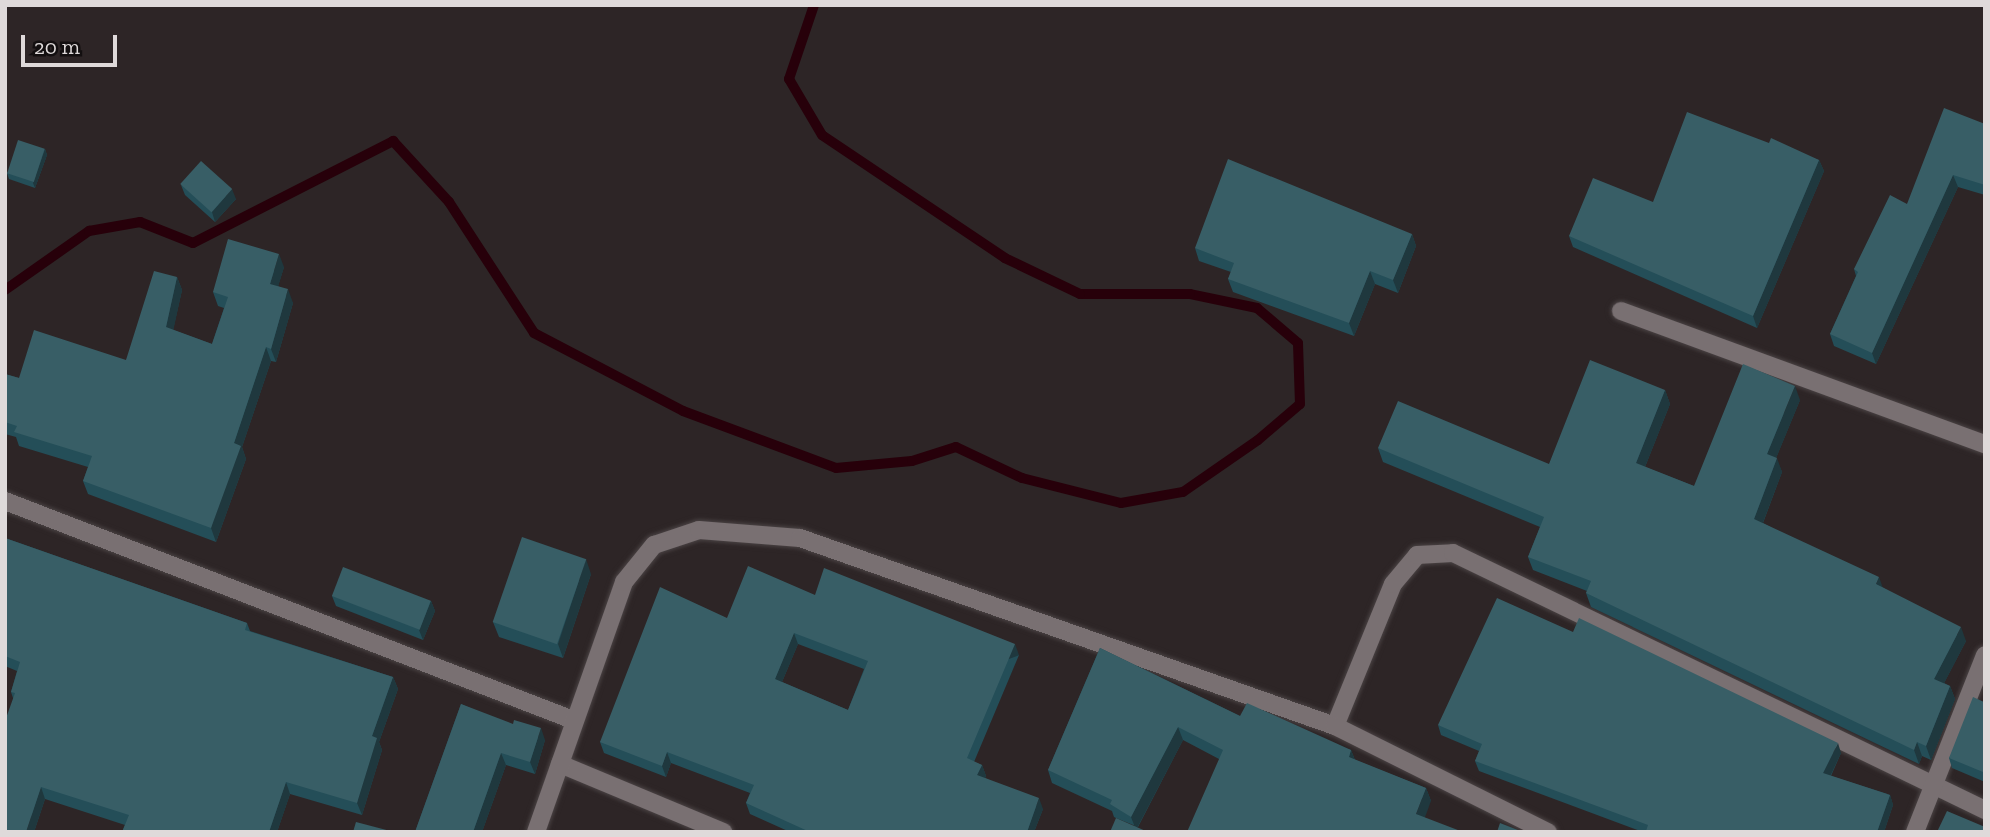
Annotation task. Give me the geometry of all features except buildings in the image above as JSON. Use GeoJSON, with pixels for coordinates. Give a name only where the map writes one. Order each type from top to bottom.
{"type":"FeatureCollection","features":[{"type":"Feature","properties":{"kind":"street"},"geometry":{"type":"LineString","coordinates":[[1621,311],[1985,444]]}},
{"type":"Feature","properties":{"kind":"street"},"geometry":{"type":"LineString","coordinates":[[5,501],[573,720]]}},
{"type":"Feature","properties":{"kind":"street"},"geometry":{"type":"LineString","coordinates":[[536,832],[573,720],[624,582],[654,545],[699,530],[800,538],[1335,726],[1548,832]]}},
{"type":"Feature","properties":{"kind":"street"},"geometry":{"type":"LineString","coordinates":[[1335,726],[1394,584],[1417,555],[1453,553],[1985,810]]}},
{"type":"Feature","properties":{"kind":"street"},"geometry":{"type":"LineString","coordinates":[[1914,832],[1935,786],[1985,655]]}},
{"type":"Feature","properties":{"kind":"street"},"geometry":{"type":"LineString","coordinates":[[560,764],[723,832]]}},
{"type":"Feature","properties":{"kind":"waterway"},"geometry":{"type":"LineString","coordinates":[[5,290],[89,231],[140,222],[193,243],[393,141],[449,202],[534,333],[683,411],[836,468],[912,461],[956,447],[1022,478],[1121,503],[1183,492],[1258,440],[1300,404],[1298,343],[1257,308],[1190,294],[1080,294],[1005,258],[822,135],[789,79],[814,5]]}}]}
